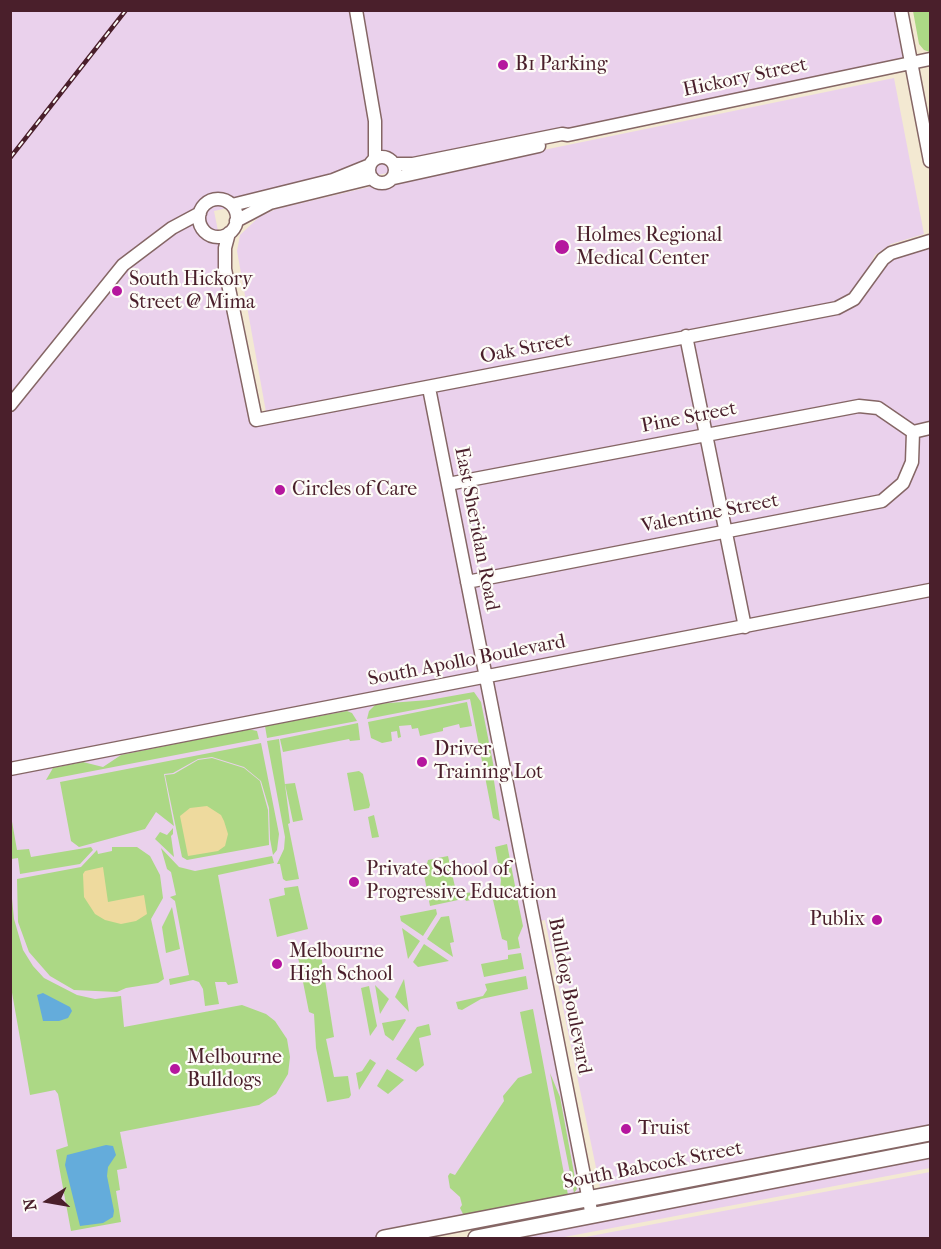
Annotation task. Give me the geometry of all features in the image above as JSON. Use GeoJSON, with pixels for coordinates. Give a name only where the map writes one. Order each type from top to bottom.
{"type":"FeatureCollection","features":[{"type":"Feature","properties":{"kind":"main road","name":"South Babcock Street"},"geometry":{"type":"LineString","coordinates":[[384,1239],[412,1237],[589,1199],[930,1133]]}},
{"type":"Feature","properties":{"kind":"main road"},"geometry":{"type":"LineString","coordinates":[[852,1166],[859,1157],[881,1142]]}},
{"type":"Feature","properties":{"kind":"main road"},"geometry":{"type":"LineString","coordinates":[[819,1172],[842,1163],[859,1146]]}},
{"type":"Feature","properties":{"kind":"main road","name":"South Babcock Street"},"geometry":{"type":"LineString","coordinates":[[476,1239],[930,1150]]}},
{"type":"Feature","properties":{"kind":"street"},"geometry":{"type":"LineString","coordinates":[[356,10],[375,121],[392,161],[394,178],[379,184],[372,178],[375,121]]}},
{"type":"Feature","properties":{"kind":"street"},"geometry":{"type":"LineString","coordinates":[[901,10],[930,161]]}},
{"type":"Feature","properties":{"kind":"street","name":"Hickory Street"},"geometry":{"type":"LineString","coordinates":[[394,178],[562,134],[568,135],[930,59]]}},
{"type":"Feature","properties":{"kind":"street","name":"Hickory Street"},"geometry":{"type":"LineString","coordinates":[[392,161],[413,164],[482,154]]}},
{"type":"Feature","properties":{"kind":"street"},"geometry":{"type":"LineString","coordinates":[[232,205],[333,180],[383,157],[392,161]]}},
{"type":"Feature","properties":{"kind":"street"},"geometry":{"type":"LineString","coordinates":[[170,232],[188,228],[207,233],[229,233],[236,220],[270,203],[372,178]]}},
{"type":"Feature","properties":{"kind":"street"},"geometry":{"type":"LineString","coordinates":[[10,405],[123,265],[200,213],[205,204],[213,200],[224,200],[232,205],[236,220]]}},
{"type":"Feature","properties":{"kind":"street"},"geometry":{"type":"LineString","coordinates":[[200,213],[207,233]]}},
{"type":"Feature","properties":{"kind":"street","name":"Oak Street"},"geometry":{"type":"LineString","coordinates":[[207,233],[225,269]]}},
{"type":"Feature","properties":{"kind":"street","name":"Oak Street"},"geometry":{"type":"LineString","coordinates":[[229,233],[225,248],[225,269],[256,420],[837,308],[854,299],[883,259],[891,253],[930,241]]}},
{"type":"Feature","properties":{"kind":"street"},"geometry":{"type":"LineString","coordinates":[[686,336],[745,627]]}},
{"type":"Feature","properties":{"kind":"street","name":"East Sheridan Road"},"geometry":{"type":"LineString","coordinates":[[429,388],[485,677]]}},
{"type":"Feature","properties":{"kind":"street","name":"Pine Street"},"geometry":{"type":"LineString","coordinates":[[448,484],[859,406],[878,408],[913,432]]}},
{"type":"Feature","properties":{"kind":"street"},"geometry":{"type":"LineString","coordinates":[[913,432],[930,428]]}},
{"type":"Feature","properties":{"kind":"street","name":"Valentine Street"},"geometry":{"type":"LineString","coordinates":[[467,582],[882,501],[903,483],[912,462],[913,432]]}},
{"type":"Feature","properties":{"kind":"street","name":"South Apollo Boulevard"},"geometry":{"type":"LineString","coordinates":[[10,769],[930,590]]}},
{"type":"Feature","properties":{"kind":"street","name":"Bulldog Boulevard"},"geometry":{"type":"LineString","coordinates":[[485,677],[592,1216]]}},
{"type":"Feature","properties":{"kind":"shaded area"},"geometry":{"type":"Polygon","coordinates":[[[10,11],[895,11],[907,69],[387,173],[214,211],[256,420],[837,308],[868,284],[883,259],[930,246],[930,1126],[600,1187],[545,920],[535,922],[589,1200],[384,1238],[11,1238],[10,11]]]}},
{"type":"Feature","properties":{"kind":"shaded area","name":"Holmes Regional Medical Center"},"geometry":{"type":"Polygon","coordinates":[[[894,78],[924,234],[891,244],[875,255],[861,282],[845,297],[828,304],[266,412],[237,251],[240,235],[259,217],[276,209],[407,178],[894,78]]]}},
{"type":"Feature","properties":{"kind":"shaded area"},"geometry":{"type":"Polygon","coordinates":[[[930,1158],[930,1168],[559,1238],[518,1238],[930,1158]]]}},
{"type":"Feature","properties":{"kind":"shaded area"},"geometry":{"type":"Polygon","coordinates":[[[930,1172],[930,1238],[580,1238],[930,1172]]]}},
{"type":"Feature","properties":{"kind":"green space"},"geometry":{"type":"Polygon","coordinates":[[[913,11],[930,11],[930,52],[924,50],[919,44],[913,11]]]}},
{"type":"Feature","properties":{"kind":"green space"},"geometry":{"type":"Polygon","coordinates":[[[474,692],[481,702],[495,773],[493,774],[500,821],[493,818],[470,699],[367,719],[369,711],[376,704],[429,700],[474,692]]]}},
{"type":"Feature","properties":{"kind":"green space"},"geometry":{"type":"Polygon","coordinates":[[[467,702],[472,726],[460,728],[459,724],[443,728],[443,731],[420,736],[418,728],[412,729],[411,725],[399,726],[401,737],[398,738],[397,731],[391,732],[392,741],[382,743],[371,738],[368,722],[467,702]]]}},
{"type":"Feature","properties":{"kind":"green space"},"geometry":{"type":"Polygon","coordinates":[[[347,711],[352,713],[357,721],[267,738],[265,726],[347,711]]]}},
{"type":"Feature","properties":{"kind":"green space"},"geometry":{"type":"Polygon","coordinates":[[[358,723],[360,740],[350,741],[349,739],[283,752],[280,739],[358,723]]]}},
{"type":"Feature","properties":{"kind":"green space"},"geometry":{"type":"Polygon","coordinates":[[[248,729],[257,731],[259,739],[46,780],[53,768],[83,762],[103,767],[121,755],[248,729]]]}},
{"type":"Feature","properties":{"kind":"green space"},"geometry":{"type":"Polygon","coordinates":[[[279,739],[290,823],[288,824],[299,879],[286,881],[283,879],[280,864],[277,864],[284,849],[285,837],[267,741],[279,739]]]}},
{"type":"Feature","properties":{"kind":"green space"},"geometry":{"type":"Polygon","coordinates":[[[261,743],[279,834],[277,850],[273,855],[269,808],[261,781],[244,767],[212,757],[198,759],[173,773],[164,774],[174,826],[156,812],[145,829],[79,847],[71,841],[60,782],[261,743]]]}},
{"type":"Feature","properties":{"kind":"green space"},"geometry":{"type":"Polygon","coordinates":[[[212,758],[244,768],[260,781],[268,810],[269,845],[187,860],[182,857],[165,775],[174,774],[198,760],[212,758]]]}},
{"type":"Feature","properties":{"kind":"green space"},"geometry":{"type":"Polygon","coordinates":[[[359,771],[363,774],[370,805],[369,808],[354,811],[347,773],[359,771]]]}},
{"type":"Feature","properties":{"kind":"green space"},"geometry":{"type":"Polygon","coordinates":[[[295,783],[303,820],[293,822],[285,784],[295,783]]]}},
{"type":"Feature","properties":{"kind":"green space"},"geometry":{"type":"Polygon","coordinates":[[[10,810],[17,850],[29,849],[31,857],[91,847],[93,850],[80,864],[20,874],[18,858],[11,859],[10,810]]]}},
{"type":"Feature","properties":{"kind":"green space"},"geometry":{"type":"Polygon","coordinates":[[[374,815],[379,837],[372,838],[368,817],[374,815]]]}},
{"type":"Feature","properties":{"kind":"green space"},"geometry":{"type":"Polygon","coordinates":[[[173,828],[171,836],[174,857],[155,839],[160,832],[167,835],[173,828]]]}},
{"type":"Feature","properties":{"kind":"green space"},"geometry":{"type":"Polygon","coordinates":[[[507,844],[516,891],[466,901],[462,893],[500,891],[501,880],[495,847],[507,844]]]}},
{"type":"Feature","properties":{"kind":"green space"},"geometry":{"type":"Polygon","coordinates":[[[112,847],[137,847],[150,856],[160,875],[163,898],[151,919],[164,979],[158,983],[126,988],[117,992],[74,990],[50,976],[29,952],[18,922],[17,879],[81,867],[97,850],[98,854],[112,851],[112,847]]]}},
{"type":"Feature","properties":{"kind":"green space"},"geometry":{"type":"Polygon","coordinates":[[[161,848],[179,867],[195,871],[272,856],[274,863],[218,875],[238,983],[228,985],[226,982],[215,982],[219,1004],[205,1006],[203,989],[199,982],[193,980],[170,985],[169,979],[189,975],[175,901],[170,897],[176,895],[171,872],[167,869],[161,848]]]}},
{"type":"Feature","properties":{"kind":"green space"},"geometry":{"type":"Polygon","coordinates":[[[448,856],[458,900],[430,906],[424,875],[428,860],[448,856]]]}},
{"type":"Feature","properties":{"kind":"green space"},"geometry":{"type":"Polygon","coordinates":[[[10,878],[14,919],[23,950],[33,966],[44,978],[77,995],[95,999],[121,996],[124,1027],[242,1005],[266,1014],[275,1021],[287,1039],[290,1057],[288,1074],[276,1094],[259,1105],[120,1132],[127,1168],[117,1170],[120,1190],[116,1191],[121,1222],[71,1231],[56,1150],[68,1146],[58,1094],[55,1090],[30,1095],[11,987],[10,878]]]}},
{"type":"Feature","properties":{"kind":"green space"},"geometry":{"type":"Polygon","coordinates":[[[298,886],[308,929],[277,937],[269,899],[285,895],[284,888],[298,886]]]}},
{"type":"Feature","properties":{"kind":"green space"},"geometry":{"type":"Polygon","coordinates":[[[517,897],[523,926],[518,938],[520,948],[508,950],[507,941],[502,939],[493,900],[517,897]]]}},
{"type":"Feature","properties":{"kind":"green space"},"geometry":{"type":"Polygon","coordinates":[[[172,907],[180,949],[166,953],[162,927],[172,907]]]}},
{"type":"Feature","properties":{"kind":"green space"},"geometry":{"type":"Polygon","coordinates":[[[436,909],[437,914],[423,936],[401,921],[400,916],[436,909]]]}},
{"type":"Feature","properties":{"kind":"green space"},"geometry":{"type":"Polygon","coordinates":[[[449,916],[454,942],[450,943],[453,957],[427,939],[441,917],[449,916]]]}},
{"type":"Feature","properties":{"kind":"green space"},"geometry":{"type":"Polygon","coordinates":[[[402,928],[420,941],[408,959],[402,928]]]}},
{"type":"Feature","properties":{"kind":"green space"},"geometry":{"type":"Polygon","coordinates":[[[424,944],[449,961],[418,967],[413,962],[424,944]]]}},
{"type":"Feature","properties":{"kind":"green space"},"geometry":{"type":"Polygon","coordinates":[[[320,948],[334,1037],[326,1039],[334,1077],[348,1076],[351,1095],[349,1098],[327,1102],[316,1048],[314,1014],[309,1012],[297,952],[320,948]]]}},
{"type":"Feature","properties":{"kind":"green space"},"geometry":{"type":"Polygon","coordinates":[[[521,953],[524,969],[484,977],[481,964],[508,959],[508,955],[521,953]]]}},
{"type":"Feature","properties":{"kind":"green space"},"geometry":{"type":"Polygon","coordinates":[[[526,976],[528,989],[481,999],[462,1010],[458,1009],[456,1002],[483,996],[487,990],[485,984],[526,976]]]}},
{"type":"Feature","properties":{"kind":"green space"},"geometry":{"type":"Polygon","coordinates":[[[404,979],[409,1012],[395,997],[404,979]]]}},
{"type":"Feature","properties":{"kind":"green space"},"geometry":{"type":"Polygon","coordinates":[[[375,985],[389,999],[380,1014],[375,985]]]}},
{"type":"Feature","properties":{"kind":"green space"},"geometry":{"type":"Polygon","coordinates":[[[369,986],[377,1026],[370,1036],[361,988],[369,986]]]}},
{"type":"Feature","properties":{"kind":"green space"},"geometry":{"type":"Polygon","coordinates":[[[533,1009],[568,1195],[464,1216],[460,1208],[462,1205],[460,1197],[450,1188],[448,1176],[450,1173],[455,1175],[504,1101],[503,1096],[518,1078],[532,1073],[520,1012],[533,1009]]]}},
{"type":"Feature","properties":{"kind":"green space"},"geometry":{"type":"Polygon","coordinates":[[[405,1019],[393,1041],[385,1035],[382,1023],[405,1019]]]}},
{"type":"Feature","properties":{"kind":"green space"},"geometry":{"type":"Polygon","coordinates":[[[429,1024],[431,1035],[419,1038],[424,1065],[416,1072],[396,1059],[417,1027],[429,1024]]]}},
{"type":"Feature","properties":{"kind":"green space"},"geometry":{"type":"Polygon","coordinates":[[[370,1059],[376,1063],[359,1090],[356,1073],[362,1071],[370,1059]]]}},
{"type":"Feature","properties":{"kind":"green space"},"geometry":{"type":"Polygon","coordinates":[[[387,1069],[404,1080],[388,1094],[377,1086],[387,1069]]]}},
{"type":"Feature","properties":{"kind":"green space"},"geometry":{"type":"Polygon","coordinates":[[[550,1073],[560,1097],[577,1189],[574,1193],[550,1073]]]}},
{"type":"Feature","properties":{"kind":"sand"},"geometry":{"type":"Polygon","coordinates":[[[207,806],[221,815],[224,821],[228,834],[225,846],[218,851],[188,856],[180,816],[190,808],[207,806]]]}},
{"type":"Feature","properties":{"kind":"sand"},"geometry":{"type":"Polygon","coordinates":[[[103,867],[108,902],[144,895],[147,914],[136,921],[121,924],[105,920],[95,914],[84,897],[83,874],[85,871],[103,867]]]}},
{"type":"Feature","properties":{"kind":"water"},"geometry":{"type":"Polygon","coordinates":[[[43,993],[70,1007],[72,1011],[68,1018],[59,1021],[43,1021],[37,995],[43,993]]]}},
{"type":"Feature","properties":{"kind":"water"},"geometry":{"type":"Polygon","coordinates":[[[106,1145],[113,1146],[116,1155],[108,1167],[107,1176],[114,1211],[113,1217],[103,1223],[80,1226],[65,1165],[67,1155],[106,1145]]]}},
{"type":"Feature","properties":{"kind":"railway"},"geometry":{"type":"LineString","coordinates":[[10,158],[126,10]]}},
{"type":"Feature","properties":{"kind":"place","name":"B1 Parking"},"geometry":{"type":"Point","coordinates":[503,65]}},
{"type":"Feature","properties":{"kind":"place","name":"Holmes Regional Medical Center"},"geometry":{"type":"Point","coordinates":[562,247]}},
{"type":"Feature","properties":{"kind":"place","name":"South Hickory Street @ Mima"},"geometry":{"type":"Point","coordinates":[117,291]}},
{"type":"Feature","properties":{"kind":"place","name":"Circles of Care"},"geometry":{"type":"Point","coordinates":[280,490]}},
{"type":"Feature","properties":{"kind":"place","name":"Driver Training Lot"},"geometry":{"type":"Point","coordinates":[422,762]}},
{"type":"Feature","properties":{"kind":"place","name":"Private School of Progressive Education"},"geometry":{"type":"Point","coordinates":[354,882]}},
{"type":"Feature","properties":{"kind":"place","name":"Publix"},"geometry":{"type":"Point","coordinates":[877,920]}},
{"type":"Feature","properties":{"kind":"place","name":"Melbourne High School"},"geometry":{"type":"Point","coordinates":[277,964]}},
{"type":"Feature","properties":{"kind":"place","name":"Melbourne Bulldogs"},"geometry":{"type":"Point","coordinates":[175,1069]}},
{"type":"Feature","properties":{"kind":"place","name":"Truist"},"geometry":{"type":"Point","coordinates":[626,1129]}}]}
